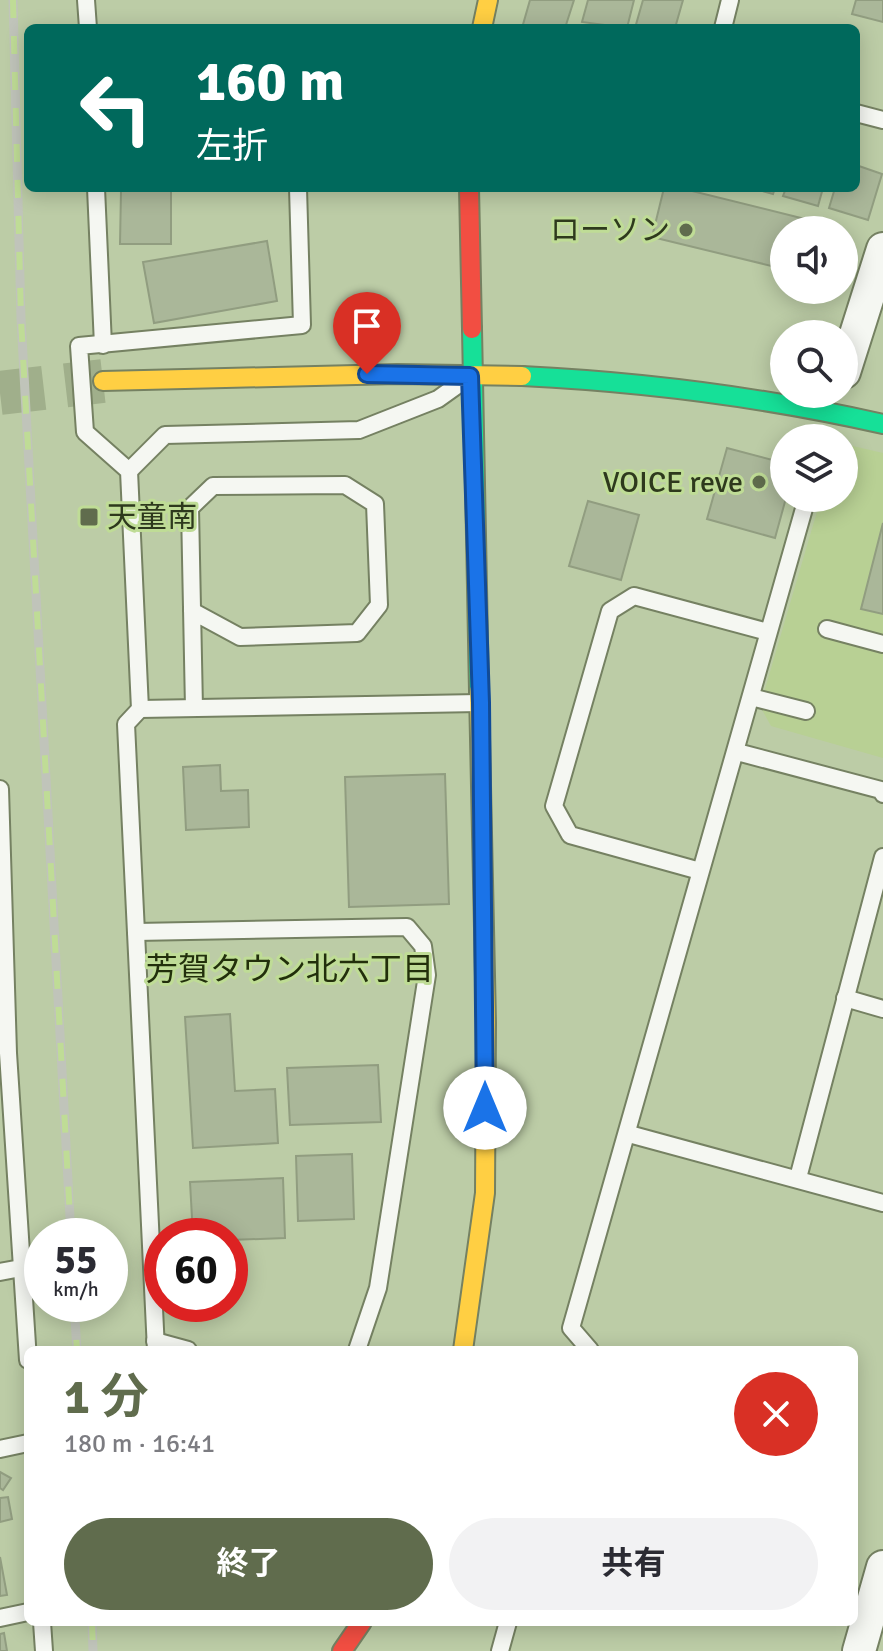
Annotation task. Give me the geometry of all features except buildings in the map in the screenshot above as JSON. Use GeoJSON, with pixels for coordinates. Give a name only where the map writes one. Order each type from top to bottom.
{"type":"FeatureCollection","features":[{"type":"Feature","properties":{"kind":"main road"},"geometry":{"type":"LineString","coordinates":[[483,24],[488,0]]}},
{"type":"Feature","properties":{"kind":"main road"},"geometry":{"type":"LineString","coordinates":[[464,1346],[485,1193],[481,703],[470,376],[469,192]]}},
{"type":"Feature","properties":{"kind":"main road"},"geometry":{"type":"LineString","coordinates":[[103,381],[367,374],[648,383],[832,410],[883,424]]}},
{"type":"Feature","properties":{"kind":"main road"},"geometry":{"type":"LineString","coordinates":[[342,1651],[359,1626]]}},
{"type":"Feature","properties":{"kind":"street"},"geometry":{"type":"LineString","coordinates":[[858,332],[880,269]]}},
{"type":"Feature","properties":{"kind":"street"},"geometry":{"type":"LineString","coordinates":[[860,1630],[883,1567]]}},
{"type":"Feature","properties":{"kind":"lane"},"geometry":{"type":"LineString","coordinates":[[86,0],[88,24]]}},
{"type":"Feature","properties":{"kind":"lane"},"geometry":{"type":"LineString","coordinates":[[724,24],[730,0]]}},
{"type":"Feature","properties":{"kind":"lane"},"geometry":{"type":"LineString","coordinates":[[860,114],[883,120]]}},
{"type":"Feature","properties":{"kind":"lane"},"geometry":{"type":"LineString","coordinates":[[96,192],[103,345]]}},
{"type":"Feature","properties":{"kind":"lane"},"geometry":{"type":"LineString","coordinates":[[155,1346],[126,724],[140,709],[129,471],[85,432],[79,346],[302,325],[298,192]]}},
{"type":"Feature","properties":{"kind":"lane"},"geometry":{"type":"LineString","coordinates":[[129,471],[165,435],[359,430],[438,399],[470,376]]}},
{"type":"Feature","properties":{"kind":"lane"},"geometry":{"type":"LineString","coordinates":[[192,611],[240,637],[357,633],[379,605],[375,504],[345,485],[213,486],[190,508],[192,611],[194,708]]}},
{"type":"Feature","properties":{"kind":"lane"},"geometry":{"type":"LineString","coordinates":[[587,1346],[571,1328],[629,1134],[700,871],[737,752],[803,512]]}},
{"type":"Feature","properties":{"kind":"lane"},"geometry":{"type":"LineString","coordinates":[[700,871],[570,835],[554,806],[610,611],[634,596],[768,632]]}},
{"type":"Feature","properties":{"kind":"lane"},"geometry":{"type":"LineString","coordinates":[[827,629],[883,644]]}},
{"type":"Feature","properties":{"kind":"lane"},"geometry":{"type":"LineString","coordinates":[[751,697],[806,711]]}},
{"type":"Feature","properties":{"kind":"lane"},"geometry":{"type":"LineString","coordinates":[[140,709],[481,703]]}},
{"type":"Feature","properties":{"kind":"lane"},"geometry":{"type":"LineString","coordinates":[[737,752],[881,790],[883,794]]}},
{"type":"Feature","properties":{"kind":"lane"},"geometry":{"type":"LineString","coordinates":[[0,789],[4,1054],[27,1346]]}},
{"type":"Feature","properties":{"kind":"lane"},"geometry":{"type":"LineString","coordinates":[[798,1178],[883,857]]}},
{"type":"Feature","properties":{"kind":"lane"},"geometry":{"type":"LineString","coordinates":[[136,932],[407,927],[423,946],[427,975],[378,1288],[358,1346]]}},
{"type":"Feature","properties":{"kind":"lane"},"geometry":{"type":"LineString","coordinates":[[845,998],[883,1009]]}},
{"type":"Feature","properties":{"kind":"lane"},"geometry":{"type":"LineString","coordinates":[[629,1134],[883,1203]]}},
{"type":"Feature","properties":{"kind":"lane"},"geometry":{"type":"LineString","coordinates":[[0,1272],[21,1268]]}},
{"type":"Feature","properties":{"kind":"lane"},"geometry":{"type":"LineString","coordinates":[[0,1449],[24,1444]]}},
{"type":"Feature","properties":{"kind":"lane"},"geometry":{"type":"LineString","coordinates":[[0,1618],[24,1613]]}},
{"type":"Feature","properties":{"kind":"lane"},"geometry":{"type":"LineString","coordinates":[[42,1626],[44,1651]]}},
{"type":"Feature","properties":{"kind":"lane"},"geometry":{"type":"LineString","coordinates":[[500,1651],[507,1626]]}},
{"type":"Feature","properties":{"kind":"shaded area"},"geometry":{"type":"Polygon","coordinates":[[[858,447],[883,453],[883,758],[771,726],[760,706],[817,512],[858,512],[858,447]]]}},
{"type":"Feature","properties":{"kind":"tunnel"},"geometry":{"type":"LineString","coordinates":[[0,393],[103,381]]}},
{"type":"Feature","properties":{"kind":"railway"},"geometry":{"type":"LineString","coordinates":[[13,0],[21,319],[70,1218]]}},
{"type":"Feature","properties":{"kind":"railway"},"geometry":{"type":"LineString","coordinates":[[75,1322],[77,1346]]}},
{"type":"Feature","properties":{"kind":"railway"},"geometry":{"type":"LineString","coordinates":[[92,1626],[93,1651]]}},
{"type":"Feature","properties":{"kind":"traffic: fast"},"geometry":{"type":"LineString","coordinates":[[472,329],[479,691]]}},
{"type":"Feature","properties":{"kind":"traffic: fast"},"geometry":{"type":"LineString","coordinates":[[522,376],[704,392],[883,424]]}},
{"type":"Feature","properties":{"kind":"traffic: slow"},"geometry":{"type":"LineString","coordinates":[[483,24],[488,0]]}},
{"type":"Feature","properties":{"kind":"traffic: slow"},"geometry":{"type":"LineString","coordinates":[[103,381],[397,374],[522,376]]}},
{"type":"Feature","properties":{"kind":"traffic: slow"},"geometry":{"type":"LineString","coordinates":[[464,1346],[485,1193],[486,1023],[479,691]]}},
{"type":"Feature","properties":{"kind":"traffic: jam"},"geometry":{"type":"LineString","coordinates":[[469,192],[472,329]]}},
{"type":"Feature","properties":{"kind":"traffic: jam"},"geometry":{"type":"LineString","coordinates":[[342,1651],[359,1626]]}},
{"type":"Feature","properties":{"kind":"place","name":"ローソン"},"geometry":{"type":"Point","coordinates":[686,230]}},
{"type":"Feature","properties":{"kind":"place","name":"VOICE reve"},"geometry":{"type":"Point","coordinates":[759,482]}},
{"type":"Feature","properties":{"kind":"place","name":"天童南"},"geometry":{"type":"Point","coordinates":[89,517]}},
{"type":"Feature","properties":{"kind":"district","name":"芳賀タウン北六丁目"},"geometry":{"type":"Point","coordinates":[290,969]}},
{"type":"Feature","properties":{"kind":"route"},"geometry":{"type":"LineString","coordinates":[[367,374],[470,376],[481,703],[485,1108]]}}]}
